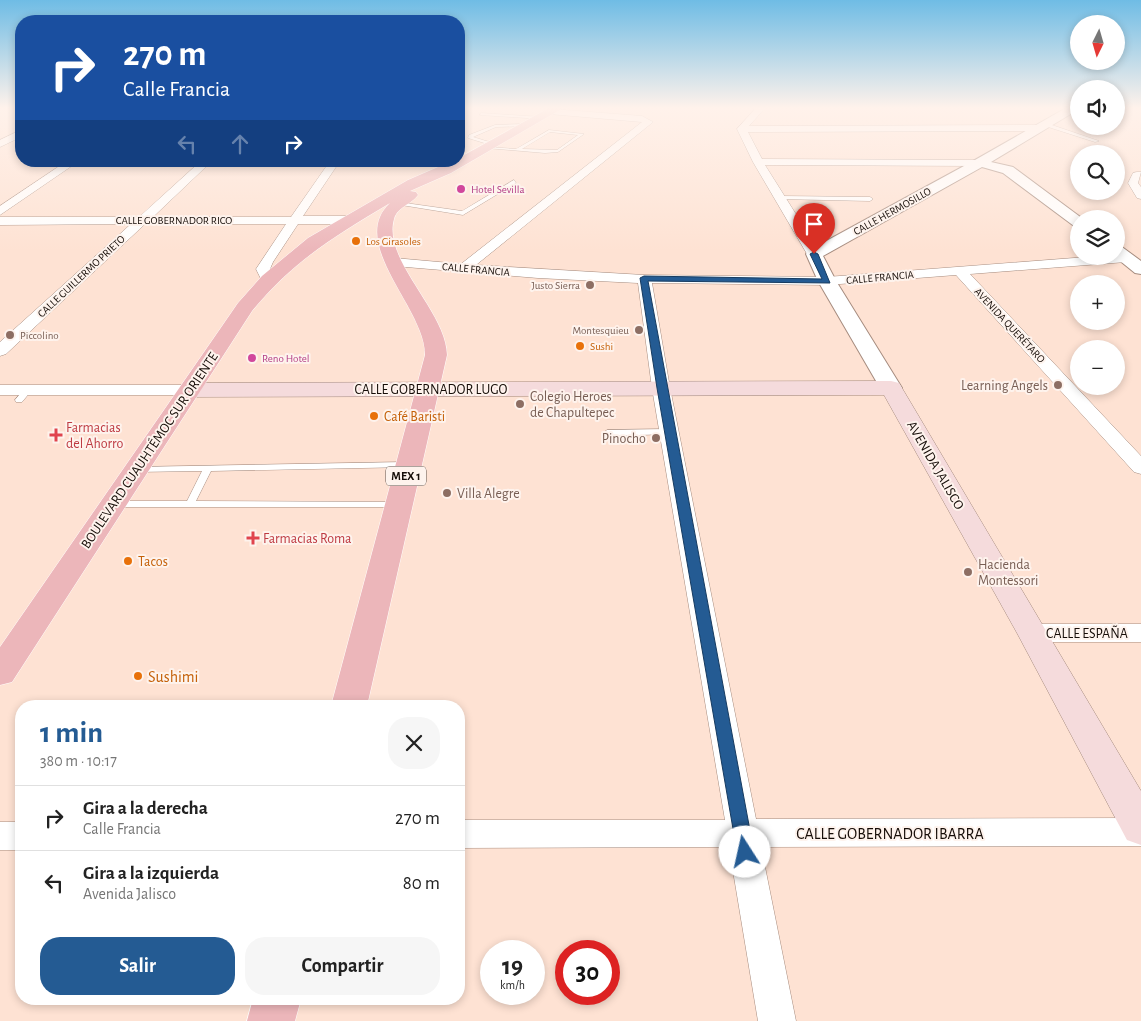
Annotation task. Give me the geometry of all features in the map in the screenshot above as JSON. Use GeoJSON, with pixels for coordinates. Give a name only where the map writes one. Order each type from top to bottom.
{"type":"FeatureCollection","features":[{"type":"Feature","properties":{"kind":"main road"},"geometry":{"type":"LineString","coordinates":[[314,242],[338,235],[357,226],[374,225],[384,230],[386,219],[398,204],[442,176],[451,167]]}},
{"type":"Feature","properties":{"kind":"main road","name":"BOULEVARD CUAUHTÉMOC SUR ORIENTE"},"geometry":{"type":"LineString","coordinates":[[0,673],[245,307],[268,280],[314,242],[348,220],[413,183],[446,170]]}},
{"type":"Feature","properties":{"kind":"main road","name":"MEX 1"},"geometry":{"type":"LineString","coordinates":[[351,700],[400,504],[408,464],[429,389],[434,367],[436,343],[424,313],[385,244],[384,230]]}},
{"type":"Feature","properties":{"kind":"main road","name":"CALLE GOBERNADOR LUGO"},"geometry":{"type":"LineString","coordinates":[[190,390],[891,388]]}},
{"type":"Feature","properties":{"kind":"main road","name":"AVENIDA JALISCO"},"geometry":{"type":"LineString","coordinates":[[891,388],[1033,633],[1141,828]]}},
{"type":"Feature","properties":{"kind":"main road"},"geometry":{"type":"LineString","coordinates":[[271,1021],[275,1005]]}},
{"type":"Feature","properties":{"kind":"street"},"geometry":{"type":"LineString","coordinates":[[464,268],[606,156]]}},
{"type":"Feature","properties":{"kind":"street","name":"AVENIDA JALISCO"},"geometry":{"type":"LineString","coordinates":[[755,156],[891,388]]}},
{"type":"Feature","properties":{"kind":"street","name":"CALLE HERMOSILLO"},"geometry":{"type":"LineString","coordinates":[[814,254],[992,156]]}},
{"type":"Feature","properties":{"kind":"street"},"geometry":{"type":"LineString","coordinates":[[758,162],[980,163],[1008,170],[1070,216]]}},
{"type":"Feature","properties":{"kind":"street"},"geometry":{"type":"LineString","coordinates":[[0,211],[65,167]]}},
{"type":"Feature","properties":{"kind":"street","name":"CALLE GUILLERMO PRIETO"},"geometry":{"type":"LineString","coordinates":[[0,350],[199,167]]}},
{"type":"Feature","properties":{"kind":"street"},"geometry":{"type":"LineString","coordinates":[[268,280],[263,269],[331,167]]}},
{"type":"Feature","properties":{"kind":"street"},"geometry":{"type":"LineString","coordinates":[[1141,175],[1137,176],[1133,183],[1141,196]]}},
{"type":"Feature","properties":{"kind":"street","name":"CALLE GOBERNADOR RICO"},"geometry":{"type":"LineString","coordinates":[[0,221],[348,220]]}},
{"type":"Feature","properties":{"kind":"street"},"geometry":{"type":"LineString","coordinates":[[1125,257],[1141,269]]}},
{"type":"Feature","properties":{"kind":"street","name":"CALLE FRANCIA"},"geometry":{"type":"LineString","coordinates":[[394,262],[464,268],[644,278],[827,281],[960,271],[1070,259]]}},
{"type":"Feature","properties":{"kind":"street","name":"AVENIDA QUERÉTARO"},"geometry":{"type":"LineString","coordinates":[[960,271],[1141,468]]}},
{"type":"Feature","properties":{"kind":"street"},"geometry":{"type":"LineString","coordinates":[[644,278],[662,388],[777,1021]]}},
{"type":"Feature","properties":{"kind":"street","name":"CALLE GOBERNADOR LUGO"},"geometry":{"type":"LineString","coordinates":[[0,390],[23,395],[190,390]]}},
{"type":"Feature","properties":{"kind":"street","name":"CALLE ESPAÑA"},"geometry":{"type":"LineString","coordinates":[[1033,633],[1141,633]]}},
{"type":"Feature","properties":{"kind":"street","name":"CALLE GOBERNADOR IBARRA"},"geometry":{"type":"LineString","coordinates":[[465,834],[1141,832]]}},
{"type":"Feature","properties":{"kind":"street"},"geometry":{"type":"LineString","coordinates":[[0,836],[15,836]]}},
{"type":"Feature","properties":{"kind":"lane"},"geometry":{"type":"LineString","coordinates":[[398,204],[464,213],[514,182]]}},
{"type":"Feature","properties":{"kind":"lane"},"geometry":{"type":"LineString","coordinates":[[780,198],[870,199]]}},
{"type":"Feature","properties":{"kind":"lane"},"geometry":{"type":"LineString","coordinates":[[607,433],[670,432]]}},
{"type":"Feature","properties":{"kind":"lane"},"geometry":{"type":"LineString","coordinates":[[137,470],[408,464]]}},
{"type":"Feature","properties":{"kind":"lane"},"geometry":{"type":"LineString","coordinates":[[190,504],[208,468]]}},
{"type":"Feature","properties":{"kind":"lane"},"geometry":{"type":"LineString","coordinates":[[114,504],[400,504]]}},
{"type":"Feature","properties":{"kind":"place","name":"Hotel Sevilla"},"geometry":{"type":"Point","coordinates":[461,189]}},
{"type":"Feature","properties":{"kind":"place","name":"Los Girasoles"},"geometry":{"type":"Point","coordinates":[356,241]}},
{"type":"Feature","properties":{"kind":"place","name":"Justo Sierra"},"geometry":{"type":"Point","coordinates":[590,285]}},
{"type":"Feature","properties":{"kind":"place","name":"Montesquieu"},"geometry":{"type":"Point","coordinates":[639,330]}},
{"type":"Feature","properties":{"kind":"place","name":"Piccolino"},"geometry":{"type":"Point","coordinates":[10,335]}},
{"type":"Feature","properties":{"kind":"place","name":"Sushi"},"geometry":{"type":"Point","coordinates":[580,346]}},
{"type":"Feature","properties":{"kind":"place","name":"Reno Hotel"},"geometry":{"type":"Point","coordinates":[252,358]}},
{"type":"Feature","properties":{"kind":"place","name":"Learning Angels"},"geometry":{"type":"Point","coordinates":[1058,385]}},
{"type":"Feature","properties":{"kind":"place","name":"Colegio Heroes de Chapultepec"},"geometry":{"type":"Point","coordinates":[520,404]}},
{"type":"Feature","properties":{"kind":"place","name":"Café Baristi"},"geometry":{"type":"Point","coordinates":[374,416]}},
{"type":"Feature","properties":{"kind":"place","name":"Farmacias del Ahorro"},"geometry":{"type":"Point","coordinates":[56,435]}},
{"type":"Feature","properties":{"kind":"place","name":"Pinocho"},"geometry":{"type":"Point","coordinates":[656,438]}},
{"type":"Feature","properties":{"kind":"place","name":"Villa Alegre"},"geometry":{"type":"Point","coordinates":[447,493]}},
{"type":"Feature","properties":{"kind":"place","name":"Farmacias Roma"},"geometry":{"type":"Point","coordinates":[253,538]}},
{"type":"Feature","properties":{"kind":"place","name":"Tacos"},"geometry":{"type":"Point","coordinates":[128,561]}},
{"type":"Feature","properties":{"kind":"place","name":"Hacienda Montessori"},"geometry":{"type":"Point","coordinates":[968,572]}},
{"type":"Feature","properties":{"kind":"place","name":"Sushimi"},"geometry":{"type":"Point","coordinates":[138,676]}},
{"type":"Feature","properties":{"kind":"route"},"geometry":{"type":"LineString","coordinates":[[745,852],[644,278],[827,281],[814,254]]}}]}
